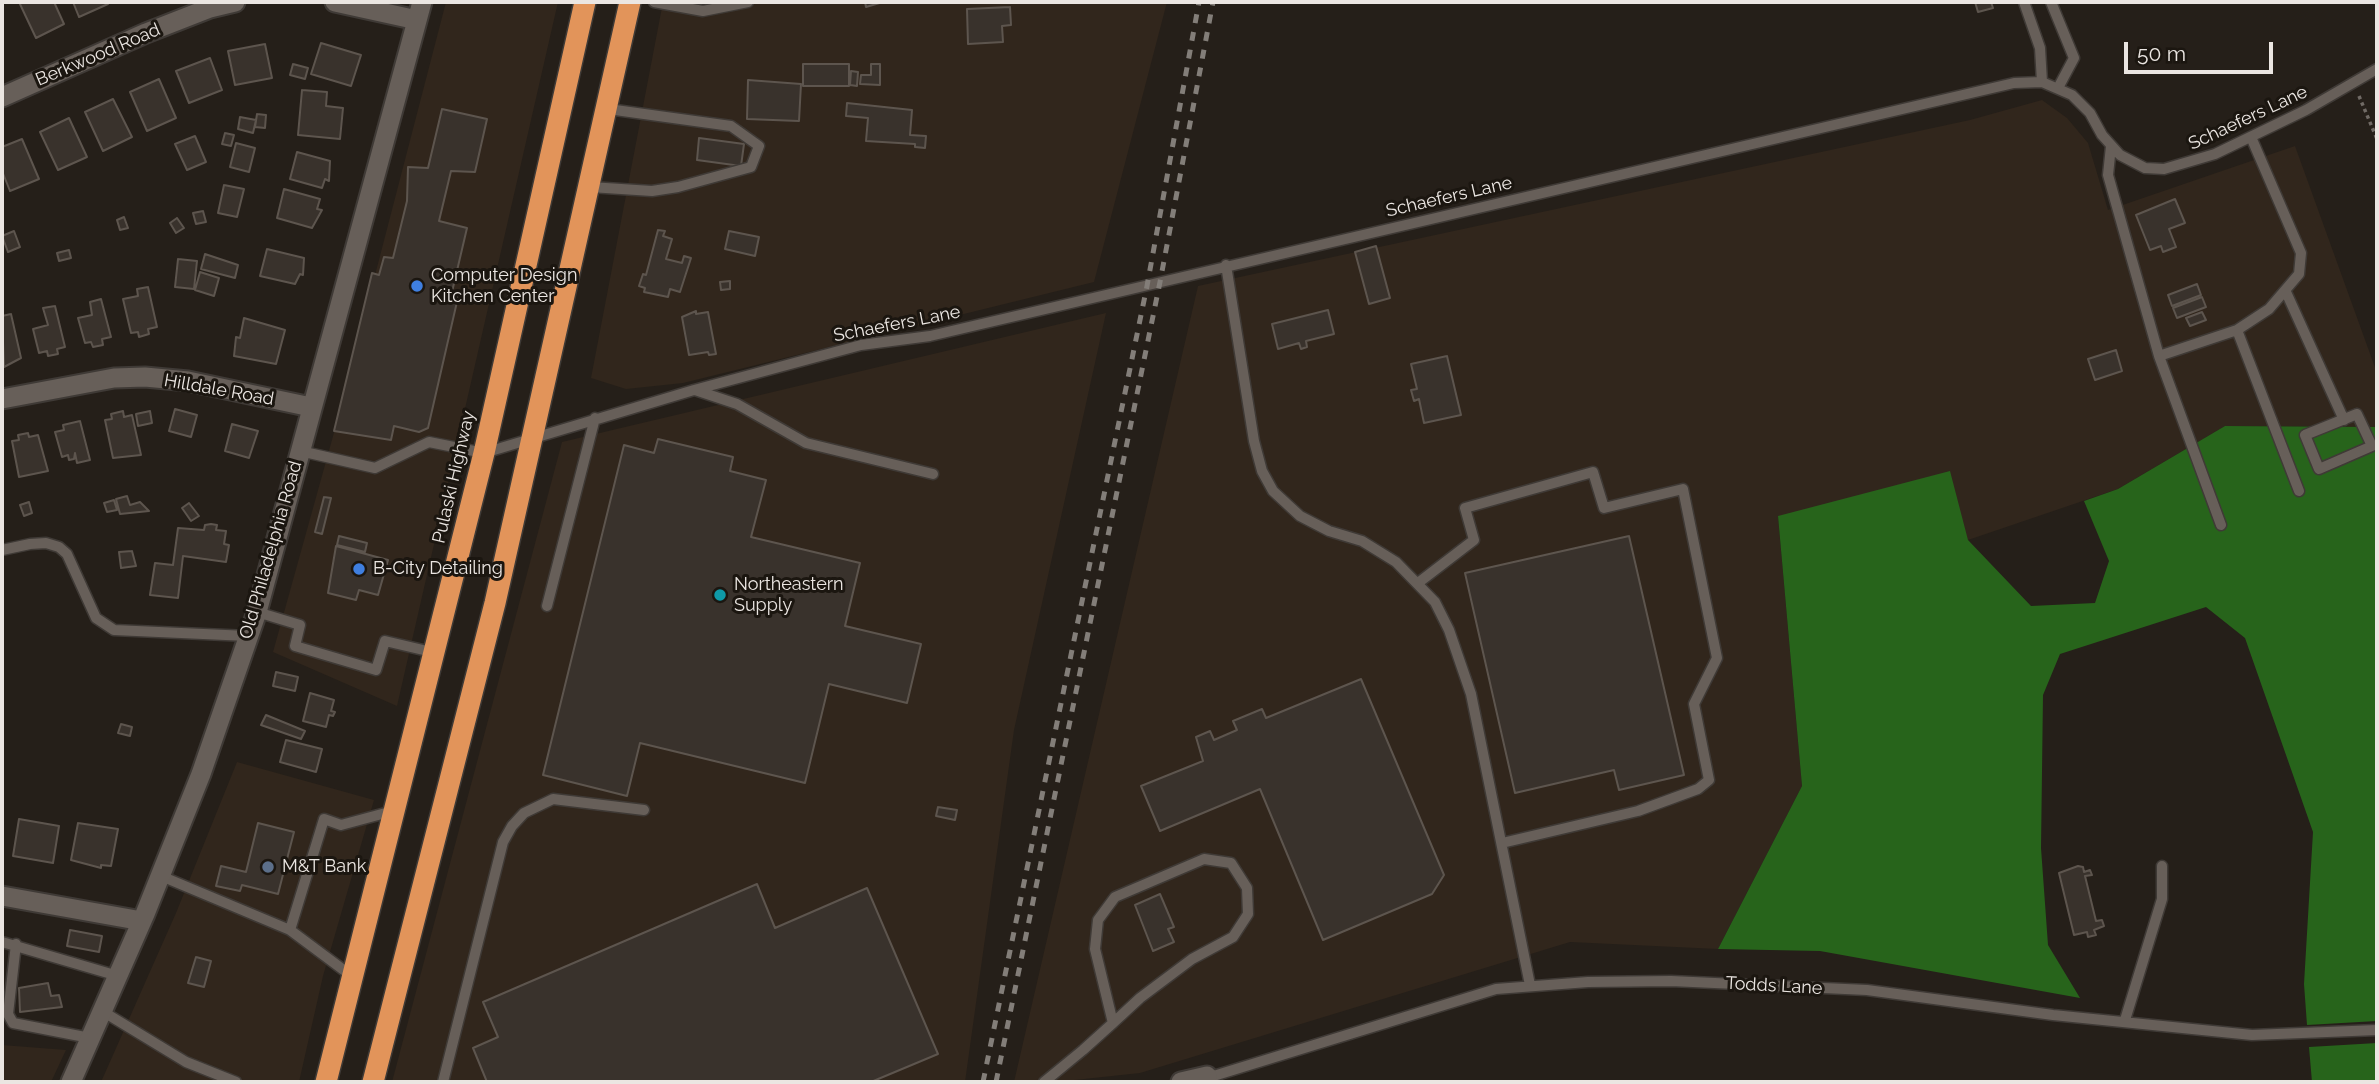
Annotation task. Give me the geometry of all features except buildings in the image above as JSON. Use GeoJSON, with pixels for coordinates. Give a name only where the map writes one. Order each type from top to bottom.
{"type":"FeatureCollection","features":[{"type":"Feature","properties":{"kind":"highway","name":"Pulaski Highway"},"geometry":{"type":"LineString","coordinates":[[326,1082],[436,653],[484,453],[585,2]]}},
{"type":"Feature","properties":{"kind":"highway"},"geometry":{"type":"LineString","coordinates":[[373,1082],[495,603],[630,2]]}},
{"type":"Feature","properties":{"kind":"street","name":"Berkwood Road"},"geometry":{"type":"LineString","coordinates":[[4,92],[210,5],[235,2]]}},
{"type":"Feature","properties":{"kind":"street"},"geometry":{"type":"LineString","coordinates":[[335,2],[419,11]]}},
{"type":"Feature","properties":{"kind":"street","name":"Old Philadelphia Road"},"geometry":{"type":"LineString","coordinates":[[71,1082],[161,876],[201,774],[257,612],[419,11]]}},
{"type":"Feature","properties":{"kind":"street","name":"Hilldale Road"},"geometry":{"type":"LineString","coordinates":[[2,399],[114,378],[145,377],[188,381],[312,407]]}},
{"type":"Feature","properties":{"kind":"street"},"geometry":{"type":"LineString","coordinates":[[2,896],[142,921]]}},
{"type":"Feature","properties":{"kind":"street","name":"Todds Lane"},"geometry":{"type":"LineString","coordinates":[[1181,1082],[1207,1079]]}},
{"type":"Feature","properties":{"kind":"lane"},"geometry":{"type":"LineString","coordinates":[[654,2],[703,11],[748,2]]}},
{"type":"Feature","properties":{"kind":"lane"},"geometry":{"type":"LineString","coordinates":[[2024,2],[2040,48],[2042,82]]}},
{"type":"Feature","properties":{"kind":"lane"},"geometry":{"type":"LineString","coordinates":[[2051,2],[2074,58],[2058,88]]}},
{"type":"Feature","properties":{"kind":"lane","name":"Schaefers Lane"},"geometry":{"type":"LineString","coordinates":[[484,453],[595,418],[861,345],[930,336],[2014,83],[2042,82],[2081,101],[2111,146],[2133,163],[2145,168],[2164,169],[2193,162],[2251,137],[2377,69]]}},
{"type":"Feature","properties":{"kind":"lane"},"geometry":{"type":"LineString","coordinates":[[590,187],[652,191],[678,187],[751,167],[759,146],[732,126],[608,109]]}},
{"type":"Feature","properties":{"kind":"lane"},"geometry":{"type":"LineString","coordinates":[[2159,356],[2237,330],[2269,309],[2299,274],[2301,253],[2251,137]]}},
{"type":"Feature","properties":{"kind":"lane"},"geometry":{"type":"LineString","coordinates":[[2111,146],[2108,174],[2159,356],[2221,524]]}},
{"type":"Feature","properties":{"kind":"lane"},"geometry":{"type":"LineString","coordinates":[[1226,265],[1254,441],[1262,471],[1273,491],[1300,516],[1329,531],[1362,541],[1396,562],[1434,602],[1449,630],[1471,694],[1530,985]]}},
{"type":"Feature","properties":{"kind":"lane"},"geometry":{"type":"LineString","coordinates":[[2286,292],[2344,420]]}},
{"type":"Feature","properties":{"kind":"lane"},"geometry":{"type":"LineString","coordinates":[[2237,330],[2299,491]]}},
{"type":"Feature","properties":{"kind":"lane"},"geometry":{"type":"LineString","coordinates":[[694,390],[737,404],[806,443],[933,474]]}},
{"type":"Feature","properties":{"kind":"lane"},"geometry":{"type":"LineString","coordinates":[[2357,414],[2372,446],[2319,469],[2305,435],[2344,420],[2357,414]]}},
{"type":"Feature","properties":{"kind":"lane"},"geometry":{"type":"LineString","coordinates":[[547,606],[595,418]]}},
{"type":"Feature","properties":{"kind":"lane"},"geometry":{"type":"LineString","coordinates":[[300,451],[376,468],[429,442],[484,453]]}},
{"type":"Feature","properties":{"kind":"lane"},"geometry":{"type":"LineString","coordinates":[[1418,583],[1474,540],[1465,508],[1593,472],[1604,508],[1683,489],[1717,658],[1694,704],[1709,780],[1698,789],[1638,811],[1502,844]]}},
{"type":"Feature","properties":{"kind":"lane"},"geometry":{"type":"LineString","coordinates":[[2,551],[30,544],[46,543],[59,547],[67,554],[96,618],[114,630],[248,636]]}},
{"type":"Feature","properties":{"kind":"lane"},"geometry":{"type":"LineString","coordinates":[[257,612],[300,625],[295,646],[376,670],[385,641],[436,653]]}},
{"type":"Feature","properties":{"kind":"lane"},"geometry":{"type":"LineString","coordinates":[[443,1082],[503,842],[512,826],[524,813],[553,799],[643,810]]}},
{"type":"Feature","properties":{"kind":"lane"},"geometry":{"type":"LineString","coordinates":[[290,930],[324,819],[341,825],[396,810]]}},
{"type":"Feature","properties":{"kind":"lane"},"geometry":{"type":"LineString","coordinates":[[1044,1082],[1192,959],[1233,937],[1248,914],[1247,888],[1231,863],[1204,859],[1115,897],[1098,919],[1095,949],[1113,1023]]}},
{"type":"Feature","properties":{"kind":"lane"},"geometry":{"type":"LineString","coordinates":[[2125,1020],[2162,899],[2162,866]]}},
{"type":"Feature","properties":{"kind":"lane"},"geometry":{"type":"LineString","coordinates":[[161,876],[290,930],[353,977]]}},
{"type":"Feature","properties":{"kind":"lane"},"geometry":{"type":"LineString","coordinates":[[2,942],[118,976]]}},
{"type":"Feature","properties":{"kind":"lane"},"geometry":{"type":"LineString","coordinates":[[16,944],[8,1014],[13,1023],[90,1038]]}},
{"type":"Feature","properties":{"kind":"lane","name":"Todds Lane"},"geometry":{"type":"LineString","coordinates":[[1207,1079],[1453,1001],[1496,989],[1530,985],[1671,981],[1867,990],[2053,1015],[2125,1020],[2252,1035],[2377,1030]]}},
{"type":"Feature","properties":{"kind":"lane"},"geometry":{"type":"LineString","coordinates":[[102,1011],[186,1062],[236,1082]]}},
{"type":"Feature","properties":{"kind":"path"},"geometry":{"type":"LineString","coordinates":[[2353,83],[2377,139]]}},
{"type":"Feature","properties":{"kind":"shaded area"},"geometry":{"type":"Polygon","coordinates":[[[446,2],[558,2],[397,706],[273,652],[335,429],[446,2]]]}},
{"type":"Feature","properties":{"kind":"shaded area"},"geometry":{"type":"Polygon","coordinates":[[[663,2],[1167,2],[1094,282],[683,383],[626,389],[591,378],[663,2]]]}},
{"type":"Feature","properties":{"kind":"shaded area"},"geometry":{"type":"Polygon","coordinates":[[[2042,100],[2067,118],[2088,143],[2108,210],[2295,146],[2377,373],[2377,427],[2225,426],[2118,489],[1968,540],[1778,516],[1802,786],[1718,949],[1570,942],[1140,1073],[1056,1082],[1014,1082],[1198,286],[1970,120],[2042,100]]]}},
{"type":"Feature","properties":{"kind":"shaded area"},"geometry":{"type":"Polygon","coordinates":[[[1106,313],[1014,730],[965,1082],[392,1082],[562,442],[1106,313]]]}},
{"type":"Feature","properties":{"kind":"shaded area"},"geometry":{"type":"Polygon","coordinates":[[[237,762],[374,800],[323,976],[299,1082],[101,1082],[176,913],[237,762]]]}},
{"type":"Feature","properties":{"kind":"shaded area"},"geometry":{"type":"Polygon","coordinates":[[[2,1045],[66,1050],[51,1082],[2,1082],[2,1045]]]}},
{"type":"Feature","properties":{"kind":"green space"},"geometry":{"type":"Polygon","coordinates":[[[2225,426],[2377,427],[2377,1021],[2307,1025],[2304,984],[2313,832],[2245,638],[2206,607],[2060,654],[2043,695],[2041,848],[2048,945],[2080,998],[1820,951],[1718,949],[1802,786],[1778,516],[1950,471],[1968,540],[2031,606],[2095,603],[2109,561],[2084,501],[2118,489],[2225,426]]]}},
{"type":"Feature","properties":{"kind":"green space"},"geometry":{"type":"Polygon","coordinates":[[[2377,1043],[2377,1082],[2312,1082],[2309,1047],[2377,1043]]]}},
{"type":"Feature","properties":{"kind":"railway"},"geometry":{"type":"LineString","coordinates":[[983,1082],[1147,286],[1199,2]]}},
{"type":"Feature","properties":{"kind":"railway"},"geometry":{"type":"LineString","coordinates":[[996,1082],[1160,282],[1213,2]]}},
{"type":"Feature","properties":{"kind":"place","name":"Computer Design Kitchen Center"},"geometry":{"type":"Point","coordinates":[417,286]}},
{"type":"Feature","properties":{"kind":"place","name":"B-City Detailing"},"geometry":{"type":"Point","coordinates":[359,569]}},
{"type":"Feature","properties":{"kind":"place","name":"Northeastern Supply"},"geometry":{"type":"Point","coordinates":[720,595]}},
{"type":"Feature","properties":{"kind":"place","name":"M&T Bank"},"geometry":{"type":"Point","coordinates":[268,867]}}]}
